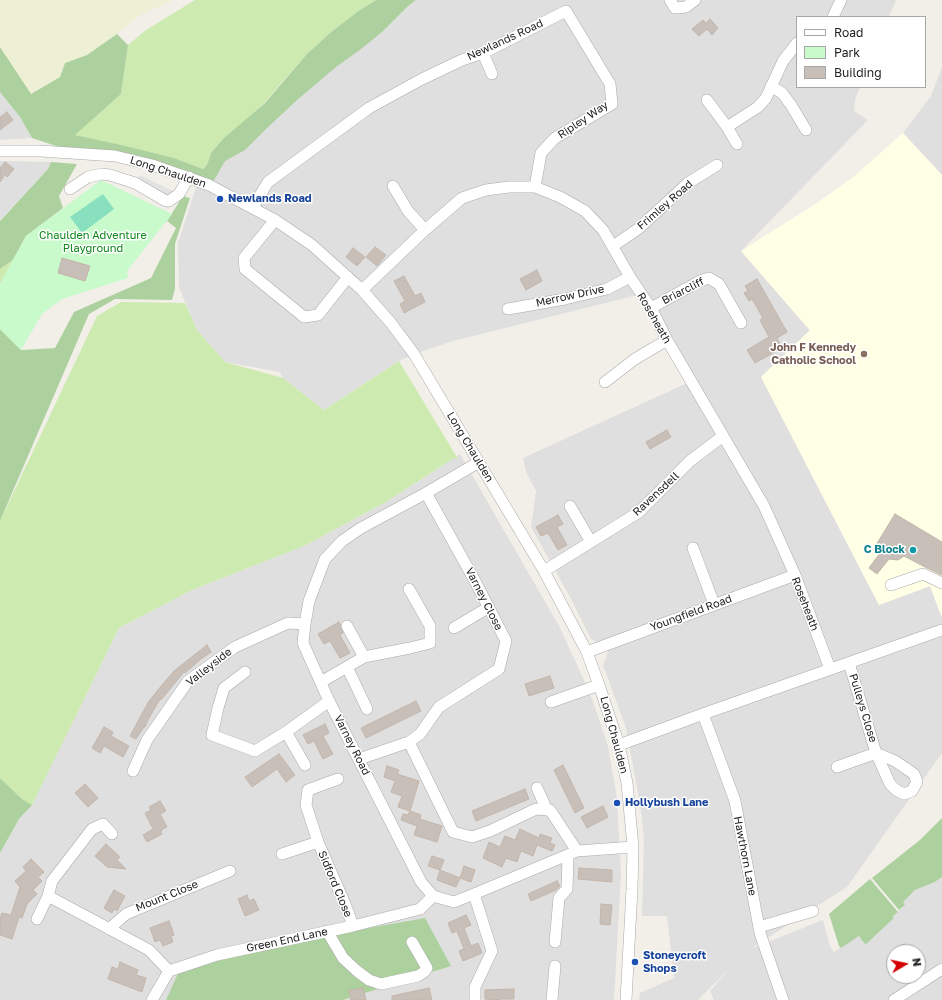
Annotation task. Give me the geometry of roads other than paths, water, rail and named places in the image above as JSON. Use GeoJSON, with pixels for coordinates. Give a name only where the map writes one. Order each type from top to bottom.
{"type":"FeatureCollection","features":[{"type":"Feature","properties":{"kind":"street"},"geometry":{"type":"LineString","coordinates":[[670,0],[675,8],[686,7],[695,0]]}},
{"type":"Feature","properties":{"kind":"street"},"geometry":{"type":"LineString","coordinates":[[833,16],[841,0]]}},
{"type":"Feature","properties":{"kind":"street","name":"Newlands Road"},"geometry":{"type":"LineString","coordinates":[[253,207],[268,182],[369,108],[449,66],[483,53],[566,11]]}},
{"type":"Feature","properties":{"kind":"street","name":"Ripley Way"},"geometry":{"type":"LineString","coordinates":[[535,187],[541,153],[555,138],[612,104],[610,84],[566,11]]}},
{"type":"Feature","properties":{"kind":"street"},"geometry":{"type":"LineString","coordinates":[[727,128],[758,107],[766,98],[783,61],[796,44]]}},
{"type":"Feature","properties":{"kind":"street"},"geometry":{"type":"LineString","coordinates":[[483,53],[492,74]]}},
{"type":"Feature","properties":{"kind":"street"},"geometry":{"type":"LineString","coordinates":[[771,86],[782,93],[806,130]]}},
{"type":"Feature","properties":{"kind":"street"},"geometry":{"type":"LineString","coordinates":[[707,100],[737,144]]}},
{"type":"Feature","properties":{"kind":"street","name":"Long Chaulden"},"geometry":{"type":"LineString","coordinates":[[0,151],[41,151],[115,156],[152,165],[189,177],[228,194],[275,220],[312,245],[362,290],[391,323],[414,354],[544,571],[587,652],[619,745],[627,783],[633,847],[626,1000]]}},
{"type":"Feature","properties":{"kind":"street","name":"Frimley Road"},"geometry":{"type":"LineString","coordinates":[[613,246],[638,229],[688,183],[716,165]]}},
{"type":"Feature","properties":{"kind":"street"},"geometry":{"type":"LineString","coordinates":[[70,189],[88,177],[102,174],[135,183],[166,201],[169,201],[180,194],[189,177]]}},
{"type":"Feature","properties":{"kind":"street"},"geometry":{"type":"LineString","coordinates":[[394,186],[408,211],[425,230]]}},
{"type":"Feature","properties":{"kind":"street","name":"Roseheath"},"geometry":{"type":"LineString","coordinates":[[362,290],[425,230],[462,198],[486,190],[535,187],[560,197],[585,211],[603,230],[630,277],[651,308],[667,340],[764,506],[795,575],[830,669]]}},
{"type":"Feature","properties":{"kind":"street"},"geometry":{"type":"LineString","coordinates":[[275,220],[244,258],[245,269],[304,317],[318,315],[348,277]]}},
{"type":"Feature","properties":{"kind":"street","name":"Merrow Drive"},"geometry":{"type":"LineString","coordinates":[[508,309],[565,299],[607,289],[630,277]]}},
{"type":"Feature","properties":{"kind":"street","name":"Briarcliff"},"geometry":{"type":"LineString","coordinates":[[651,308],[700,281],[709,278],[719,284],[741,323]]}},
{"type":"Feature","properties":{"kind":"street"},"geometry":{"type":"LineString","coordinates":[[605,382],[635,359],[667,340]]}},
{"type":"Feature","properties":{"kind":"street","name":"Ravensdell"},"geometry":{"type":"LineString","coordinates":[[544,571],[638,512],[690,462],[723,436]]}},
{"type":"Feature","properties":{"kind":"street","name":"Varney Road"},"geometry":{"type":"LineString","coordinates":[[433,896],[421,882],[320,682],[303,643],[305,624],[309,601],[326,559],[342,541],[361,528],[479,462]]}},
{"type":"Feature","properties":{"kind":"street","name":"Varney Close"},"geometry":{"type":"LineString","coordinates":[[409,742],[420,734],[439,707],[499,669],[506,641],[426,492]]}},
{"type":"Feature","properties":{"kind":"street"},"geometry":{"type":"LineString","coordinates":[[570,506],[591,542]]}},
{"type":"Feature","properties":{"kind":"street"},"geometry":{"type":"LineString","coordinates":[[693,548],[714,604]]}},
{"type":"Feature","properties":{"kind":"street"},"geometry":{"type":"LineString","coordinates":[[891,585],[923,574],[942,583]]}},
{"type":"Feature","properties":{"kind":"street","name":"Youngfield Road"},"geometry":{"type":"LineString","coordinates":[[587,652],[795,575]]}},
{"type":"Feature","properties":{"kind":"street"},"geometry":{"type":"LineString","coordinates":[[320,682],[364,657],[430,643],[430,626],[409,589]]}},
{"type":"Feature","properties":{"kind":"street"},"geometry":{"type":"LineString","coordinates":[[454,628],[489,607]]}},
{"type":"Feature","properties":{"kind":"street","name":"Valleyside"},"geometry":{"type":"LineString","coordinates":[[133,772],[147,740],[188,681],[235,647],[288,623],[305,624]]}},
{"type":"Feature","properties":{"kind":"street"},"geometry":{"type":"LineString","coordinates":[[347,626],[364,657]]}},
{"type":"Feature","properties":{"kind":"street"},"geometry":{"type":"LineString","coordinates":[[619,745],[942,630]]}},
{"type":"Feature","properties":{"kind":"street","name":"Pulleys Close"},"geometry":{"type":"LineString","coordinates":[[837,767],[876,753],[849,663]]}},
{"type":"Feature","properties":{"kind":"street"},"geometry":{"type":"LineString","coordinates":[[347,667],[367,709]]}},
{"type":"Feature","properties":{"kind":"street"},"geometry":{"type":"LineString","coordinates":[[245,672],[224,688],[212,735],[255,750],[286,732],[329,701]]}},
{"type":"Feature","properties":{"kind":"street"},"geometry":{"type":"LineString","coordinates":[[551,702],[599,685]]}},
{"type":"Feature","properties":{"kind":"street","name":"Hawthorn Lane"},"geometry":{"type":"LineString","coordinates":[[703,714],[735,801],[759,927],[783,1000]]}},
{"type":"Feature","properties":{"kind":"street"},"geometry":{"type":"LineString","coordinates":[[286,732],[305,765]]}},
{"type":"Feature","properties":{"kind":"street"},"geometry":{"type":"LineString","coordinates":[[360,759],[409,742],[453,832],[472,837],[490,831],[536,809],[550,810],[572,854],[567,889],[559,898],[555,942]]}},
{"type":"Feature","properties":{"kind":"street","name":"Sidford Close"},"geometry":{"type":"LineString","coordinates":[[338,779],[308,790],[306,805],[318,842],[353,926]]}},
{"type":"Feature","properties":{"kind":"street"},"geometry":{"type":"LineString","coordinates":[[537,788],[547,810]]}},
{"type":"Feature","properties":{"kind":"street"},"geometry":{"type":"LineString","coordinates":[[37,919],[48,896],[52,881],[92,829],[103,824],[112,834]]}},
{"type":"Feature","properties":{"kind":"street","name":"Sidford Close"},"geometry":{"type":"LineString","coordinates":[[282,854],[318,842]]}},
{"type":"Feature","properties":{"kind":"street"},"geometry":{"type":"LineString","coordinates":[[433,896],[454,902],[572,854],[633,847]]}},
{"type":"Feature","properties":{"kind":"street","name":"Mount Close"},"geometry":{"type":"LineString","coordinates":[[109,929],[126,914],[230,871]]}},
{"type":"Feature","properties":{"kind":"street"},"geometry":{"type":"LineString","coordinates":[[474,894],[492,951],[475,987],[475,1000]]}},
{"type":"Feature","properties":{"kind":"street"},"geometry":{"type":"LineString","coordinates":[[48,896],[149,950],[169,971],[152,1000]]}},
{"type":"Feature","properties":{"kind":"street","name":"Green End Lane"},"geometry":{"type":"LineString","coordinates":[[169,971],[217,955],[353,926],[420,909],[433,896]]}},
{"type":"Feature","properties":{"kind":"street"},"geometry":{"type":"LineString","coordinates":[[759,927],[813,911]]}},
{"type":"Feature","properties":{"kind":"street"},"geometry":{"type":"LineString","coordinates":[[327,931],[343,958],[357,972],[368,980],[381,984],[418,976],[427,968],[412,942]]}},
{"type":"Feature","properties":{"kind":"street"},"geometry":{"type":"LineString","coordinates":[[552,1000],[555,966]]}},
{"type":"Feature","properties":{"kind":"street"},"geometry":{"type":"LineString","coordinates":[[894,1000],[942,969]]}},
{"type":"Feature","properties":{"kind":"place","name":"Newlands Road"},"geometry":{"type":"Point","coordinates":[220,199]}},
{"type":"Feature","properties":{"kind":"place","name":"John F Kennedy Catholic School"},"geometry":{"type":"Point","coordinates":[864,354]}},
{"type":"Feature","properties":{"kind":"place","name":"C Block"},"geometry":{"type":"Point","coordinates":[913,550]}},
{"type":"Feature","properties":{"kind":"place","name":"Hollybush Lane"},"geometry":{"type":"Point","coordinates":[617,803]}},
{"type":"Feature","properties":{"kind":"place","name":"Stoneycroft Shops"},"geometry":{"type":"Point","coordinates":[635,962]}},
{"type":"Feature","properties":{"kind":"park label","name":"Chaulden Adventure Playground"},"geometry":{"type":"Point","coordinates":[93,242]}}]}
